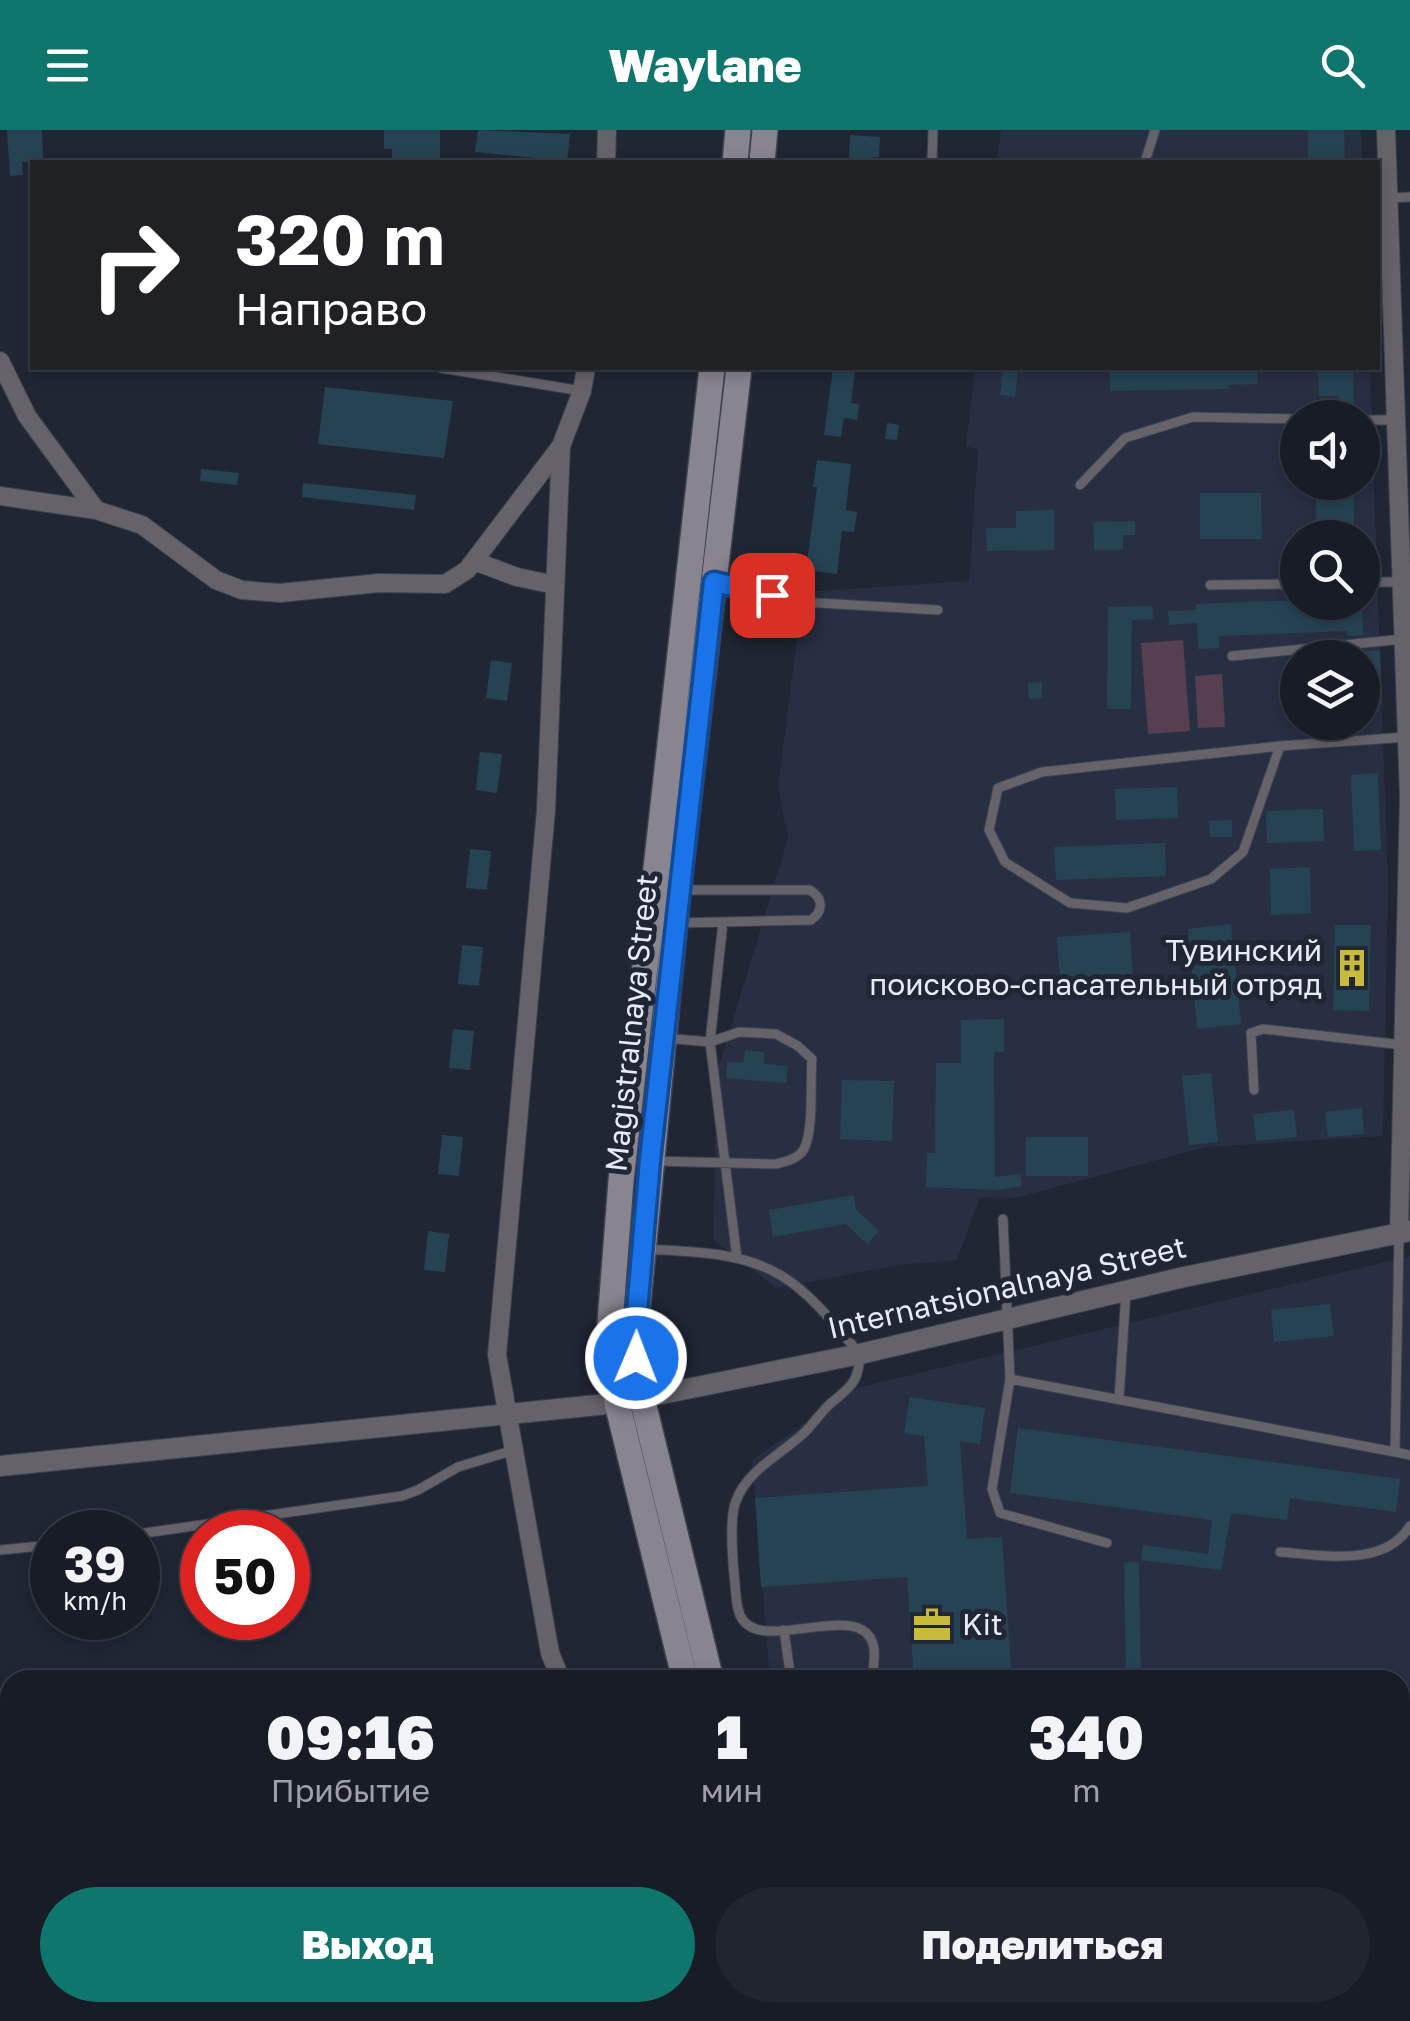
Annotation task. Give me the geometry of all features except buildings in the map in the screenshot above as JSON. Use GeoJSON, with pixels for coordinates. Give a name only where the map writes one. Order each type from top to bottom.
{"type":"FeatureCollection","features":[{"type":"Feature","properties":{"kind":"main road"},"geometry":{"type":"LineString","coordinates":[[735,160],[738,130]]}},
{"type":"Feature","properties":{"kind":"main road"},"geometry":{"type":"LineString","coordinates":[[762,160],[765,130]]}},
{"type":"Feature","properties":{"kind":"main road","name":"Magistralnaya Street"},"geometry":{"type":"LineString","coordinates":[[683,1670],[610,1323],[621,1182],[712,370]]}},
{"type":"Feature","properties":{"kind":"main road","name":"Magistralnaya Street"},"geometry":{"type":"LineString","coordinates":[[708,1670],[629,1401],[674,924],[739,370]]}},
{"type":"Feature","properties":{"kind":"street"},"geometry":{"type":"LineString","coordinates":[[606,160],[607,130]]}},
{"type":"Feature","properties":{"kind":"street"},"geometry":{"type":"LineString","coordinates":[[1386,130],[1403,365],[1398,420],[1410,797],[1404,1232]]}},
{"type":"Feature","properties":{"kind":"street"},"geometry":{"type":"LineString","coordinates":[[0,361],[27,416],[96,510]]}},
{"type":"Feature","properties":{"kind":"street"},"geometry":{"type":"LineString","coordinates":[[0,496],[96,510],[142,525],[216,580],[242,590],[280,593],[379,583],[444,584],[456,580],[474,561],[561,446],[582,391],[586,370]]}},
{"type":"Feature","properties":{"kind":"street"},"geometry":{"type":"LineString","coordinates":[[558,1670],[550,1653],[497,1354],[546,810],[561,446]]}},
{"type":"Feature","properties":{"kind":"street"},"geometry":{"type":"LineString","coordinates":[[474,561],[517,577],[555,585]]}},
{"type":"Feature","properties":{"kind":"street","name":"Internatsionalnaya Street"},"geometry":{"type":"LineString","coordinates":[[0,1466],[629,1401],[860,1354],[1126,1291],[1404,1232]]}},
{"type":"Feature","properties":{"kind":"lane"},"geometry":{"type":"LineString","coordinates":[[932,160],[933,130]]}},
{"type":"Feature","properties":{"kind":"lane"},"geometry":{"type":"LineString","coordinates":[[1148,160],[1155,130]]}},
{"type":"Feature","properties":{"kind":"lane"},"geometry":{"type":"LineString","coordinates":[[1389,198],[1410,197]]}},
{"type":"Feature","properties":{"kind":"lane"},"geometry":{"type":"LineString","coordinates":[[455,370],[582,391]]}},
{"type":"Feature","properties":{"kind":"lane"},"geometry":{"type":"LineString","coordinates":[[521,380],[523,370]]}},
{"type":"Feature","properties":{"kind":"lane"},"geometry":{"type":"LineString","coordinates":[[1080,485],[1126,438],[1193,417],[1280,419]]}},
{"type":"Feature","properties":{"kind":"lane"},"geometry":{"type":"LineString","coordinates":[[1380,420],[1398,420]]}},
{"type":"Feature","properties":{"kind":"lane"},"geometry":{"type":"LineString","coordinates":[[714,582],[802,602],[938,610]]}},
{"type":"Feature","properties":{"kind":"lane"},"geometry":{"type":"LineString","coordinates":[[1380,582],[1402,582]]}},
{"type":"Feature","properties":{"kind":"lane"},"geometry":{"type":"LineString","coordinates":[[1210,586],[1280,584]]}},
{"type":"Feature","properties":{"kind":"lane"},"geometry":{"type":"LineString","coordinates":[[1232,656],[1404,638]]}},
{"type":"Feature","properties":{"kind":"lane"},"geometry":{"type":"LineString","coordinates":[[1280,746],[1243,852],[1210,879],[1127,908],[1070,902],[1004,862],[989,830],[998,788],[1042,772],[1280,746],[1407,736]]}},
{"type":"Feature","properties":{"kind":"lane"},"geometry":{"type":"LineString","coordinates":[[674,924],[811,920],[820,911],[820,899],[810,890],[678,890]]}},
{"type":"Feature","properties":{"kind":"lane"},"geometry":{"type":"LineString","coordinates":[[723,922],[710,1042],[737,1258]]}},
{"type":"Feature","properties":{"kind":"lane"},"geometry":{"type":"LineString","coordinates":[[1254,1090],[1251,1033],[1263,1028],[1404,1045]]}},
{"type":"Feature","properties":{"kind":"lane"},"geometry":{"type":"LineString","coordinates":[[650,1160],[776,1164],[791,1160],[802,1151],[808,1136],[812,1059],[798,1046],[776,1034],[739,1032],[710,1042],[663,1038]]}},
{"type":"Feature","properties":{"kind":"lane"},"geometry":{"type":"LineString","coordinates":[[1003,1219],[1010,1378],[992,1489],[1000,1513],[1107,1543]]}},
{"type":"Feature","properties":{"kind":"lane"},"geometry":{"type":"LineString","coordinates":[[1395,1452],[1404,1232]]}},
{"type":"Feature","properties":{"kind":"lane"},"geometry":{"type":"LineString","coordinates":[[641,1248],[737,1258],[782,1276],[822,1311],[860,1354],[849,1390],[748,1478],[734,1504],[734,1581],[740,1614],[747,1625],[763,1630],[844,1624],[857,1628],[868,1635],[874,1647],[873,1670]]}},
{"type":"Feature","properties":{"kind":"lane"},"geometry":{"type":"LineString","coordinates":[[1119,1399],[1126,1291]]}},
{"type":"Feature","properties":{"kind":"lane"},"geometry":{"type":"LineString","coordinates":[[1010,1378],[1410,1455]]}},
{"type":"Feature","properties":{"kind":"lane"},"geometry":{"type":"LineString","coordinates":[[160,1531],[402,1496],[458,1466],[514,1450]]}},
{"type":"Feature","properties":{"kind":"lane"},"geometry":{"type":"LineString","coordinates":[[1280,1552],[1366,1554],[1402,1538],[1410,1526]]}},
{"type":"Feature","properties":{"kind":"lane"},"geometry":{"type":"LineString","coordinates":[[0,1550],[30,1547]]}},
{"type":"Feature","properties":{"kind":"lane"},"geometry":{"type":"LineString","coordinates":[[784,1630],[789,1670]]}},
{"type":"Feature","properties":{"kind":"shaded area"},"geometry":{"type":"Polygon","coordinates":[[[1001,130],[1361,130],[1362,160],[997,160],[1001,130]]]}},
{"type":"Feature","properties":{"kind":"shaded area"},"geometry":{"type":"Polygon","coordinates":[[[975,370],[1370,370],[1371,400],[1280,400],[1280,500],[1375,500],[1375,520],[1280,520],[1280,620],[1379,620],[1379,640],[1280,640],[1280,740],[1380,740],[1380,655],[1388,884],[1383,1136],[1206,1147],[1015,1198],[980,1197],[957,1260],[899,1265],[776,1288],[713,1239],[717,1073],[788,838],[778,787],[803,592],[969,581],[978,450],[966,446],[975,370]]]}},
{"type":"Feature","properties":{"kind":"shaded area"},"geometry":{"type":"Polygon","coordinates":[[[1183,640],[1190,731],[1148,734],[1141,643],[1183,640]]]}},
{"type":"Feature","properties":{"kind":"shaded area"},"geometry":{"type":"Polygon","coordinates":[[[1222,674],[1225,727],[1198,728],[1195,676],[1222,674]]]}},
{"type":"Feature","properties":{"kind":"shaded area"},"geometry":{"type":"Polygon","coordinates":[[[1410,1256],[1410,1670],[769,1670],[752,1460],[856,1388],[1410,1256]]]}},
{"type":"Feature","properties":{"kind":"place","name":"Тувинский поисково-спасательный отряд"},"geometry":{"type":"Point","coordinates":[1352,968]}},
{"type":"Feature","properties":{"kind":"place","name":"Kit"},"geometry":{"type":"Point","coordinates":[932,1625]}},
{"type":"Feature","properties":{"kind":"route"},"geometry":{"type":"LineString","coordinates":[[636,1358],[641,1248],[714,582],[772,595]]}}]}
